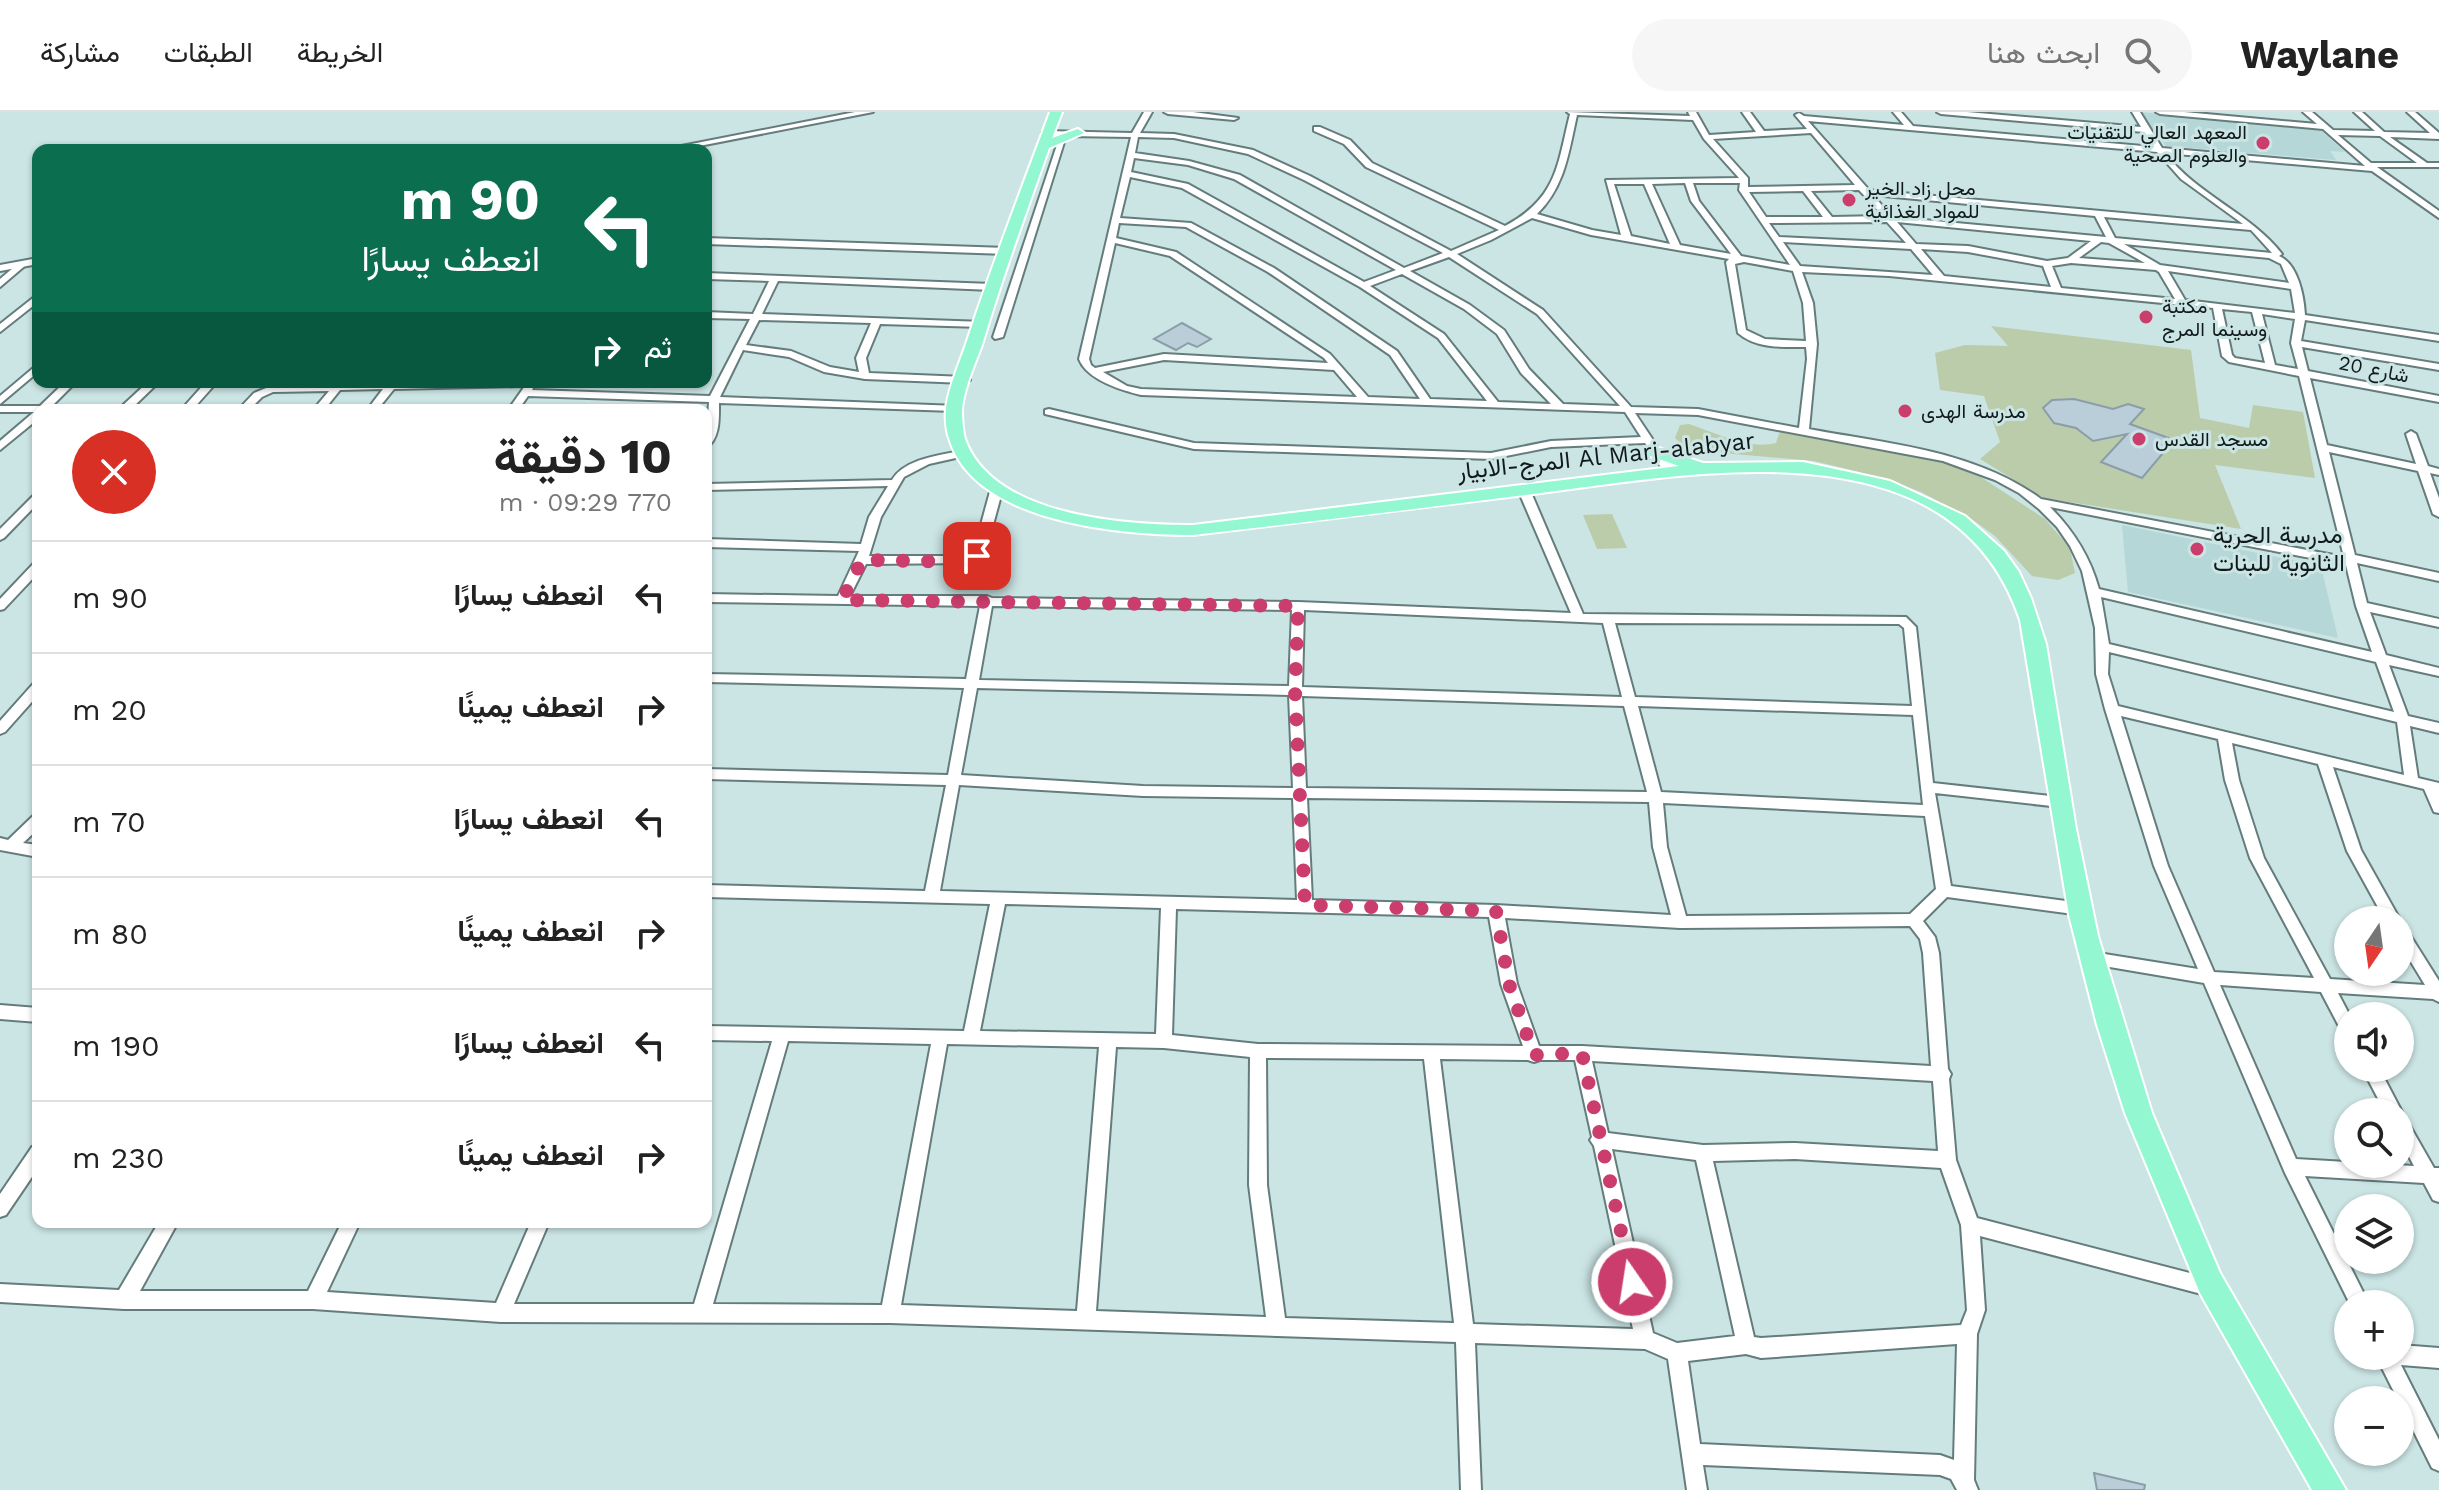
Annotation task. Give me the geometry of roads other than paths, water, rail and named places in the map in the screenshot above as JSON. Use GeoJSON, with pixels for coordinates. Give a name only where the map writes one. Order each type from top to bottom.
{"type":"FeatureCollection","features":[{"type":"Feature","properties":{"kind":"main road"},"geometry":{"type":"LineString","coordinates":[[954,408],[990,330],[992,287],[1007,251],[1026,225],[1058,131]]}},
{"type":"Feature","properties":{"kind":"main road","name":"المرج-الابيار Al Marj-alabyar"},"geometry":{"type":"LineString","coordinates":[[954,408],[957,439],[980,474],[997,488],[1051,514],[1093,525],[1155,531],[1272,521],[1713,468],[1783,465],[1837,472],[1881,483],[1940,511],[1993,550],[2013,577],[2025,610],[2040,673],[2060,802],[2092,958],[2163,1177],[2213,1288],[2330,1490]]}},
{"type":"Feature","properties":{"kind":"main road"},"geometry":{"type":"LineString","coordinates":[[1634,477],[1647,466],[1652,447],[1689,465],[1713,468]]}},
{"type":"Feature","properties":{"kind":"street"},"geometry":{"type":"LineString","coordinates":[[697,144],[869,112]]}},
{"type":"Feature","properties":{"kind":"street"},"geometry":{"type":"LineString","coordinates":[[1148,112],[1135,135],[1084,359],[1085,365],[1093,371],[1133,391],[1698,412],[1804,429],[1974,466],[2038,501],[2439,577]]}},
{"type":"Feature","properties":{"kind":"street"},"geometry":{"type":"LineString","coordinates":[[1168,112],[1234,118]]}},
{"type":"Feature","properties":{"kind":"street"},"geometry":{"type":"LineString","coordinates":[[1363,285],[1532,215],[1549,195],[1564,156],[1573,112],[1694,115],[1744,185],[1763,220],[1797,269],[1808,303],[1812,344],[1810,398],[1804,429]]}},
{"type":"Feature","properties":{"kind":"street"},"geometry":{"type":"LineString","coordinates":[[1746,112],[1761,133]]}},
{"type":"Feature","properties":{"kind":"street"},"geometry":{"type":"LineString","coordinates":[[1897,112],[1912,129]]}},
{"type":"Feature","properties":{"kind":"street"},"geometry":{"type":"LineString","coordinates":[[1941,112],[2146,130]]}},
{"type":"Feature","properties":{"kind":"street"},"geometry":{"type":"LineString","coordinates":[[2136,112],[2170,164],[2254,228],[2278,254],[2271,256]]}},
{"type":"Feature","properties":{"kind":"street"},"geometry":{"type":"LineString","coordinates":[[2161,112],[2325,130],[2438,137]]}},
{"type":"Feature","properties":{"kind":"street"},"geometry":{"type":"LineString","coordinates":[[2307,112],[2372,167],[2439,215]]}},
{"type":"Feature","properties":{"kind":"street"},"geometry":{"type":"LineString","coordinates":[[2358,112],[2382,134],[2427,166]]}},
{"type":"Feature","properties":{"kind":"street"},"geometry":{"type":"LineString","coordinates":[[2411,112],[2438,137]]}},
{"type":"Feature","properties":{"kind":"street"},"geometry":{"type":"LineString","coordinates":[[1799,115],[1912,129],[2163,151],[2372,167],[2439,165]]}},
{"type":"Feature","properties":{"kind":"street"},"geometry":{"type":"LineString","coordinates":[[1799,115],[1940,277]]}},
{"type":"Feature","properties":{"kind":"street"},"geometry":{"type":"LineString","coordinates":[[2000,115],[2021,138]]}},
{"type":"Feature","properties":{"kind":"street"},"geometry":{"type":"LineString","coordinates":[[1317,129],[1347,142],[1369,165],[1504,229]]}},
{"type":"Feature","properties":{"kind":"street"},"geometry":{"type":"LineString","coordinates":[[1058,131],[1207,141],[1250,152],[1307,178],[1447,252],[1540,312],[1627,408],[1670,473]]}},
{"type":"Feature","properties":{"kind":"street"},"geometry":{"type":"LineString","coordinates":[[1707,137],[1813,131]]}},
{"type":"Feature","properties":{"kind":"street"},"geometry":{"type":"LineString","coordinates":[[1132,155],[1189,163],[1237,177],[1401,270],[1495,326],[1525,371],[1559,406]]}},
{"type":"Feature","properties":{"kind":"street"},"geometry":{"type":"LineString","coordinates":[[1127,174],[1185,186],[1363,285],[1441,336],[1494,403]]}},
{"type":"Feature","properties":{"kind":"street"},"geometry":{"type":"LineString","coordinates":[[1647,181],[1677,249]]}},
{"type":"Feature","properties":{"kind":"street"},"geometry":{"type":"LineString","coordinates":[[1627,239],[1609,182],[1688,181],[1864,190],[2254,228]]}},
{"type":"Feature","properties":{"kind":"street"},"geometry":{"type":"LineString","coordinates":[[1688,181],[1695,201],[1740,261]]}},
{"type":"Feature","properties":{"kind":"street"},"geometry":{"type":"LineString","coordinates":[[1805,188],[1830,220]]}},
{"type":"Feature","properties":{"kind":"street"},"geometry":{"type":"LineString","coordinates":[[2098,214],[2112,241],[2159,267],[2181,302]]}},
{"type":"Feature","properties":{"kind":"street"},"geometry":{"type":"LineString","coordinates":[[1532,215],[1627,239],[1797,269],[1940,277],[2303,315],[2439,338]]}},
{"type":"Feature","properties":{"kind":"street"},"geometry":{"type":"LineString","coordinates":[[1763,220],[1889,219],[2271,256],[2285,262],[2303,315],[2296,343],[2303,374],[2362,606],[2378,658],[2403,720],[2412,781]]}},
{"type":"Feature","properties":{"kind":"street"},"geometry":{"type":"LineString","coordinates":[[1117,220],[1188,225],[1271,270],[1394,353],[1426,401]]}},
{"type":"Feature","properties":{"kind":"street"},"geometry":{"type":"LineString","coordinates":[[712,315],[990,330],[1026,225]]}},
{"type":"Feature","properties":{"kind":"street"},"geometry":{"type":"LineString","coordinates":[[1775,239],[1968,249],[2047,264],[2071,260],[2159,267],[2296,287]]}},
{"type":"Feature","properties":{"kind":"street"},"geometry":{"type":"LineString","coordinates":[[1112,240],[1173,254],[1327,356],[1365,400]]}},
{"type":"Feature","properties":{"kind":"street"},"geometry":{"type":"LineString","coordinates":[[2071,260],[2098,240]]}},
{"type":"Feature","properties":{"kind":"street"},"geometry":{"type":"LineString","coordinates":[[712,241],[1007,251]]}},
{"type":"Feature","properties":{"kind":"street"},"geometry":{"type":"LineString","coordinates":[[1740,261],[1730,262],[1741,331],[1748,339],[1812,344]]}},
{"type":"Feature","properties":{"kind":"street"},"geometry":{"type":"LineString","coordinates":[[0,268],[32,262]]}},
{"type":"Feature","properties":{"kind":"street"},"geometry":{"type":"LineString","coordinates":[[0,284],[23,264]]}},
{"type":"Feature","properties":{"kind":"street"},"geometry":{"type":"LineString","coordinates":[[2047,264],[2057,290]]}},
{"type":"Feature","properties":{"kind":"street"},"geometry":{"type":"LineString","coordinates":[[712,276],[992,287]]}},
{"type":"Feature","properties":{"kind":"street"},"geometry":{"type":"LineString","coordinates":[[712,430],[714,398],[775,279]]}},
{"type":"Feature","properties":{"kind":"street"},"geometry":{"type":"LineString","coordinates":[[0,329],[32,302]]}},
{"type":"Feature","properties":{"kind":"street","name":"شارع 20"},"geometry":{"type":"LineString","coordinates":[[2217,306],[2229,358],[2439,399]]}},
{"type":"Feature","properties":{"kind":"street"},"geometry":{"type":"LineString","coordinates":[[2256,310],[2271,368]]}},
{"type":"Feature","properties":{"kind":"street"},"geometry":{"type":"LineString","coordinates":[[865,376],[861,358],[876,322]]}},
{"type":"Feature","properties":{"kind":"street"},"geometry":{"type":"LineString","coordinates":[[2296,343],[2439,367]]}},
{"type":"Feature","properties":{"kind":"street"},"geometry":{"type":"LineString","coordinates":[[739,347],[782,352],[828,370],[865,376],[965,380]]}},
{"type":"Feature","properties":{"kind":"street"},"geometry":{"type":"LineString","coordinates":[[1093,371],[1164,357],[1338,367]]}},
{"type":"Feature","properties":{"kind":"street"},"geometry":{"type":"LineString","coordinates":[[0,401],[32,372]]}},
{"type":"Feature","properties":{"kind":"street"},"geometry":{"type":"LineString","coordinates":[[48,404],[65,388]]}},
{"type":"Feature","properties":{"kind":"street"},"geometry":{"type":"LineString","coordinates":[[131,404],[148,388]]}},
{"type":"Feature","properties":{"kind":"street"},"geometry":{"type":"LineString","coordinates":[[192,404],[206,388]]}},
{"type":"Feature","properties":{"kind":"street"},"geometry":{"type":"LineString","coordinates":[[250,404],[265,391],[285,388]]}},
{"type":"Feature","properties":{"kind":"street"},"geometry":{"type":"LineString","coordinates":[[323,404],[337,388]]}},
{"type":"Feature","properties":{"kind":"street"},"geometry":{"type":"LineString","coordinates":[[377,404],[390,388]]}},
{"type":"Feature","properties":{"kind":"street"},"geometry":{"type":"LineString","coordinates":[[517,404],[529,388]]}},
{"type":"Feature","properties":{"kind":"street"},"geometry":{"type":"LineString","coordinates":[[618,394],[621,388]]}},
{"type":"Feature","properties":{"kind":"street"},"geometry":{"type":"LineString","coordinates":[[525,393],[954,408]]}},
{"type":"Feature","properties":{"kind":"street"},"geometry":{"type":"LineString","coordinates":[[0,409],[32,411]]}},
{"type":"Feature","properties":{"kind":"street"},"geometry":{"type":"LineString","coordinates":[[1049,412],[1175,444],[1257,449],[1491,456],[1551,444],[1652,447]]}},
{"type":"Feature","properties":{"kind":"street"},"geometry":{"type":"LineString","coordinates":[[0,447],[32,419]]}},
{"type":"Feature","properties":{"kind":"street"},"geometry":{"type":"LineString","coordinates":[[2411,434],[2439,514]]}},
{"type":"Feature","properties":{"kind":"street"},"geometry":{"type":"LineString","coordinates":[[2321,447],[2439,472]]}},
{"type":"Feature","properties":{"kind":"street"},"geometry":{"type":"LineString","coordinates":[[842,600],[894,483],[908,468],[965,453]]}},
{"type":"Feature","properties":{"kind":"street"},"geometry":{"type":"LineString","coordinates":[[712,487],[894,483]]}},
{"type":"Feature","properties":{"kind":"street"},"geometry":{"type":"LineString","coordinates":[[712,543],[973,560],[980,551],[997,488]]}},
{"type":"Feature","properties":{"kind":"street"},"geometry":{"type":"LineString","coordinates":[[1524,490],[1578,616]]}},
{"type":"Feature","properties":{"kind":"street"},"geometry":{"type":"LineString","coordinates":[[2038,501],[2076,542],[2094,592],[2105,647],[2102,674],[2161,866],[2213,978],[2291,1167],[2353,1290]]}},
{"type":"Feature","properties":{"kind":"street"},"geometry":{"type":"LineString","coordinates":[[0,536],[32,503]]}},
{"type":"Feature","properties":{"kind":"street"},"geometry":{"type":"LineString","coordinates":[[0,606],[32,572]]}},
{"type":"Feature","properties":{"kind":"street"},"geometry":{"type":"LineString","coordinates":[[2094,592],[2439,672]]}},
{"type":"Feature","properties":{"kind":"street"},"geometry":{"type":"LineString","coordinates":[[712,598],[1298,606],[1608,619],[1902,620],[1910,627],[1927,787],[1944,891]]}},
{"type":"Feature","properties":{"kind":"street"},"geometry":{"type":"LineString","coordinates":[[932,895],[987,600]]}},
{"type":"Feature","properties":{"kind":"street"},"geometry":{"type":"LineString","coordinates":[[1298,606],[1295,691],[1305,905]]}},
{"type":"Feature","properties":{"kind":"street"},"geometry":{"type":"LineString","coordinates":[[2362,606],[2439,623]]}},
{"type":"Feature","properties":{"kind":"street"},"geometry":{"type":"LineString","coordinates":[[1608,619],[1655,797],[1660,847],[1680,922]]}},
{"type":"Feature","properties":{"kind":"street"},"geometry":{"type":"LineString","coordinates":[[2105,647],[2439,728]]}},
{"type":"Feature","properties":{"kind":"street"},"geometry":{"type":"LineString","coordinates":[[712,678],[1631,700],[1920,711]]}},
{"type":"Feature","properties":{"kind":"street"},"geometry":{"type":"LineString","coordinates":[[0,729],[32,694]]}},
{"type":"Feature","properties":{"kind":"street"},"geometry":{"type":"LineString","coordinates":[[2112,709],[2434,787],[2439,808]]}},
{"type":"Feature","properties":{"kind":"street"},"geometry":{"type":"LineString","coordinates":[[2224,735],[2232,780],[2257,858],[2334,1002]]}},
{"type":"Feature","properties":{"kind":"street"},"geometry":{"type":"LineString","coordinates":[[2323,759],[2354,851],[2385,906]]}},
{"type":"Feature","properties":{"kind":"street"},"geometry":{"type":"LineString","coordinates":[[712,774],[952,780],[1143,791],[1655,797],[1931,811]]}},
{"type":"Feature","properties":{"kind":"street"},"geometry":{"type":"LineString","coordinates":[[1927,787],[2060,802]]}},
{"type":"Feature","properties":{"kind":"street"},"geometry":{"type":"LineString","coordinates":[[6,845],[32,825]]}},
{"type":"Feature","properties":{"kind":"street"},"geometry":{"type":"LineString","coordinates":[[6,845],[32,850]]}},
{"type":"Feature","properties":{"kind":"street"},"geometry":{"type":"LineString","coordinates":[[712,891],[1496,911],[1680,922],[1914,920],[1944,891]]}},
{"type":"Feature","properties":{"kind":"street"},"geometry":{"type":"LineString","coordinates":[[1944,891],[2081,909]]}},
{"type":"Feature","properties":{"kind":"street"},"geometry":{"type":"LineString","coordinates":[[970,1039],[999,898]]}},
{"type":"Feature","properties":{"kind":"street"},"geometry":{"type":"LineString","coordinates":[[1164,1041],[1169,904]]}},
{"type":"Feature","properties":{"kind":"street"},"geometry":{"type":"LineString","coordinates":[[1496,911],[1509,984],[1534,1055]]}},
{"type":"Feature","properties":{"kind":"street"},"geometry":{"type":"LineString","coordinates":[[1914,920],[1927,937],[1931,953],[1943,1074],[1947,1160],[1970,1225],[1976,1310],[1967,1334],[1966,1484]]}},
{"type":"Feature","properties":{"kind":"street"},"geometry":{"type":"LineString","coordinates":[[2414,954],[2439,994]]}},
{"type":"Feature","properties":{"kind":"street"},"geometry":{"type":"LineString","coordinates":[[2092,958],[2213,978],[2439,994]]}},
{"type":"Feature","properties":{"kind":"street"},"geometry":{"type":"LineString","coordinates":[[0,1012],[32,1015]]}},
{"type":"Feature","properties":{"kind":"street"},"geometry":{"type":"LineString","coordinates":[[712,1033],[940,1040],[1164,1041],[1258,1051],[1582,1053],[1943,1074]]}},
{"type":"Feature","properties":{"kind":"street"},"geometry":{"type":"LineString","coordinates":[[701,1314],[782,1034]]}},
{"type":"Feature","properties":{"kind":"street"},"geometry":{"type":"LineString","coordinates":[[890,1314],[940,1040]]}},
{"type":"Feature","properties":{"kind":"street"},"geometry":{"type":"LineString","coordinates":[[1086,1320],[1108,1041]]}},
{"type":"Feature","properties":{"kind":"street"},"geometry":{"type":"LineString","coordinates":[[1258,1051],[1258,1185],[1277,1328]]}},
{"type":"Feature","properties":{"kind":"street"},"geometry":{"type":"LineString","coordinates":[[1431,1053],[1465,1335],[1471,1490]]}},
{"type":"Feature","properties":{"kind":"street"},"geometry":{"type":"LineString","coordinates":[[1582,1053],[1645,1339]]}},
{"type":"Feature","properties":{"kind":"street"},"geometry":{"type":"LineString","coordinates":[[1599,1140],[1703,1153],[1795,1151],[1947,1160]]}},
{"type":"Feature","properties":{"kind":"street"},"geometry":{"type":"LineString","coordinates":[[2414,1146],[2433,1176],[2439,1194]]}},
{"type":"Feature","properties":{"kind":"street"},"geometry":{"type":"LineString","coordinates":[[1703,1153],[1746,1344]]}},
{"type":"Feature","properties":{"kind":"street"},"geometry":{"type":"LineString","coordinates":[[0,1209],[32,1162]]}},
{"type":"Feature","properties":{"kind":"street"},"geometry":{"type":"LineString","coordinates":[[2291,1167],[2433,1176]]}},
{"type":"Feature","properties":{"kind":"street"},"geometry":{"type":"LineString","coordinates":[[1970,1225],[2213,1288]]}},
{"type":"Feature","properties":{"kind":"street"},"geometry":{"type":"LineString","coordinates":[[124,1300],[166,1228]]}},
{"type":"Feature","properties":{"kind":"street"},"geometry":{"type":"LineString","coordinates":[[313,1300],[348,1228]]}},
{"type":"Feature","properties":{"kind":"street"},"geometry":{"type":"LineString","coordinates":[[501,1313],[537,1228]]}},
{"type":"Feature","properties":{"kind":"street"},"geometry":{"type":"LineString","coordinates":[[0,1293],[124,1300],[313,1300],[501,1313],[890,1314],[1645,1339],[1677,1353],[1746,1344],[1761,1348],[1967,1334]]}},
{"type":"Feature","properties":{"kind":"street"},"geometry":{"type":"LineString","coordinates":[[1677,1353],[1697,1490]]}},
{"type":"Feature","properties":{"kind":"street"},"geometry":{"type":"LineString","coordinates":[[2414,1356],[2439,1358]]}},
{"type":"Feature","properties":{"kind":"street"},"geometry":{"type":"LineString","coordinates":[[2393,1370],[2439,1461]]}},
{"type":"Feature","properties":{"kind":"street"},"geometry":{"type":"LineString","coordinates":[[1693,1454],[1940,1465],[1958,1471],[1966,1484]]}},
{"type":"Feature","properties":{"kind":"place","name":"المعهد العالي للتقنيات والعلوم الصحية"},"geometry":{"type":"Point","coordinates":[2263,143]}},
{"type":"Feature","properties":{"kind":"place","name":"محل زاد الخير للمواد الغذائية"},"geometry":{"type":"Point","coordinates":[1849,200]}},
{"type":"Feature","properties":{"kind":"place","name":"مكتبة وسينما المرج"},"geometry":{"type":"Point","coordinates":[2146,317]}},
{"type":"Feature","properties":{"kind":"place","name":"مدرسة الهدى"},"geometry":{"type":"Point","coordinates":[1905,411]}},
{"type":"Feature","properties":{"kind":"place","name":"مسجد القدس"},"geometry":{"type":"Point","coordinates":[2139,439]}},
{"type":"Feature","properties":{"kind":"place","name":"مدرسة الحرية الثانوية للبنات"},"geometry":{"type":"Point","coordinates":[2197,549]}}]}
